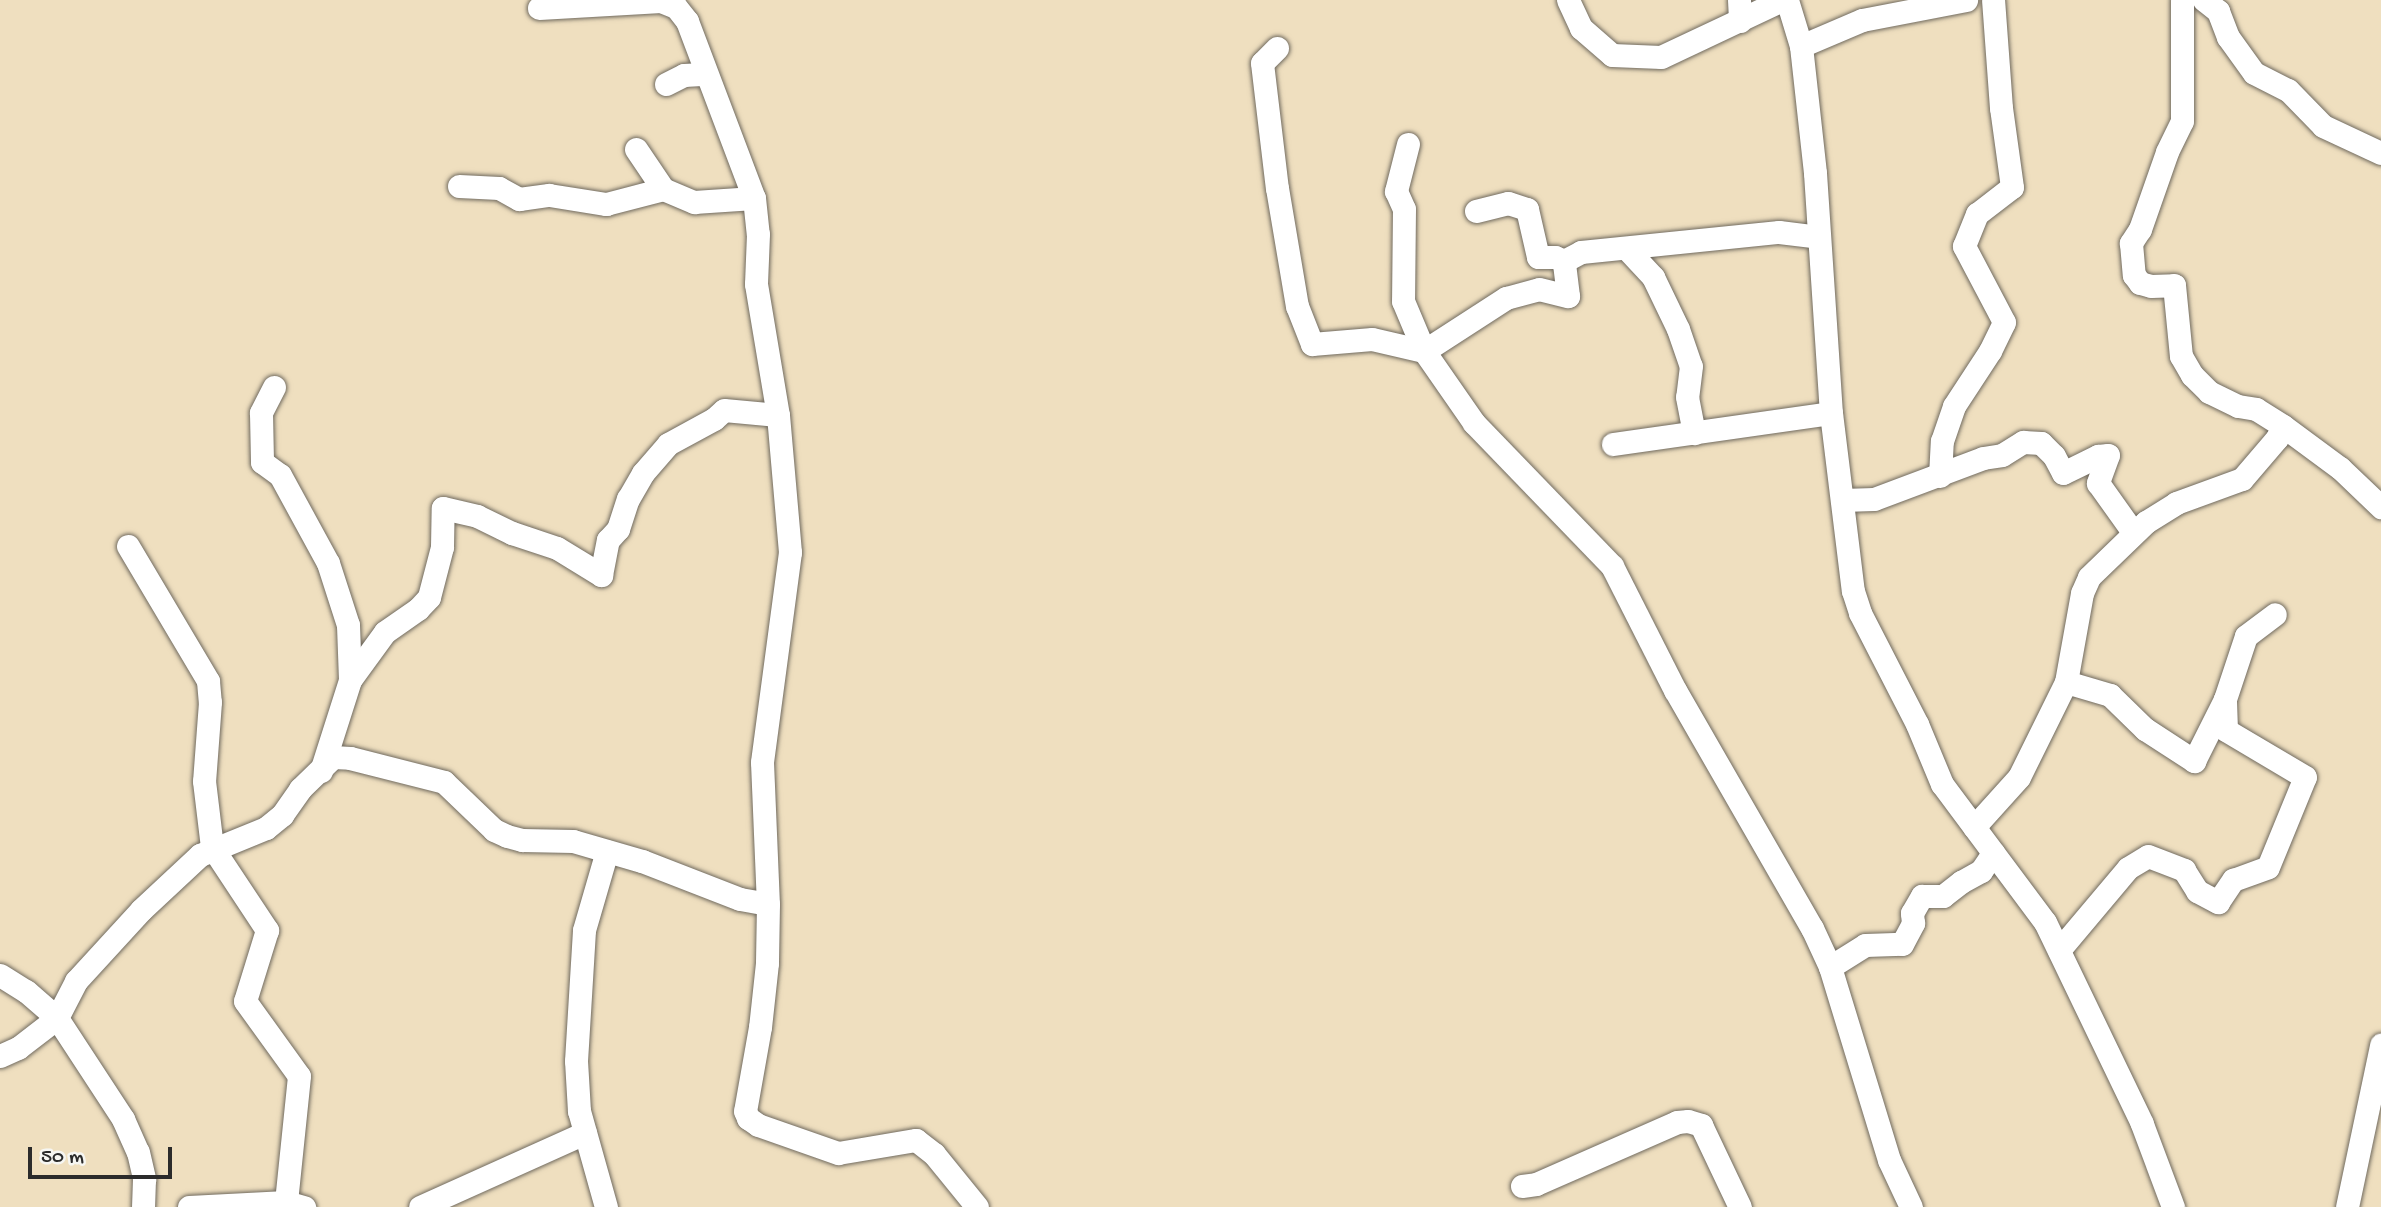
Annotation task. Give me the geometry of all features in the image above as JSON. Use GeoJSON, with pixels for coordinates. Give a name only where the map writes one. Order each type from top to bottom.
{"type":"FeatureCollection","features":[{"type":"Feature","properties":{"kind":"street"},"geometry":{"type":"LineString","coordinates":[[1568,0],[1581,28],[1612,55],[1661,57],[1739,11],[1782,0]]}},
{"type":"Feature","properties":{"kind":"street"},"geometry":{"type":"LineString","coordinates":[[1787,0],[1801,46],[1819,237],[1831,413],[1853,591],[1860,613],[1917,724],[1942,784],[2040,914],[2059,950],[2142,1124],[2173,1207]]}},
{"type":"Feature","properties":{"kind":"street"},"geometry":{"type":"LineString","coordinates":[[1801,46],[1862,20],[1966,0]]}},
{"type":"Feature","properties":{"kind":"street"},"geometry":{"type":"LineString","coordinates":[[1940,476],[1942,441],[1954,406],[1990,351],[2004,322],[1964,246],[1977,214],[2012,187],[2001,108],[2001,74],[1993,0]]}},
{"type":"Feature","properties":{"kind":"street"},"geometry":{"type":"LineString","coordinates":[[2182,0],[2182,121],[2167,152],[2140,229],[2131,243],[2134,275],[2140,283],[2151,286],[2174,285],[2181,356],[2192,376],[2209,392],[2238,406],[2256,409],[2283,426],[2340,468],[2381,508]]}},
{"type":"Feature","properties":{"kind":"street"},"geometry":{"type":"LineString","coordinates":[[2204,0],[2218,11],[2228,37],[2254,73],[2288,90],[2323,126],[2381,153]]}},
{"type":"Feature","properties":{"kind":"street"},"geometry":{"type":"LineString","coordinates":[[539,8],[661,1],[670,3],[687,22],[754,198],[758,234],[756,284],[778,415],[790,552],[762,762],[768,904],[766,963],[760,1027],[745,1111],[748,1118],[758,1125],[845,1154],[916,1140],[934,1154],[977,1207]]}},
{"type":"Feature","properties":{"kind":"street"},"geometry":{"type":"LineString","coordinates":[[1277,48],[1262,63],[1277,188],[1297,306],[1312,345],[1372,339],[1424,351],[1506,298],[1539,289],[1568,296],[1564,261]]}},
{"type":"Feature","properties":{"kind":"street"},"geometry":{"type":"LineString","coordinates":[[666,84],[684,75],[706,74]]}},
{"type":"Feature","properties":{"kind":"street"},"geometry":{"type":"LineString","coordinates":[[1408,144],[1396,191],[1404,209],[1403,301],[1424,351],[1474,423],[1612,566],[1675,690],[1812,928],[1830,967],[1889,1160],[1911,1207]]}},
{"type":"Feature","properties":{"kind":"street"},"geometry":{"type":"LineString","coordinates":[[636,149],[663,189],[694,202],[754,198]]}},
{"type":"Feature","properties":{"kind":"street"},"geometry":{"type":"LineString","coordinates":[[459,186],[499,188],[519,199],[549,195],[606,204],[663,189]]}},
{"type":"Feature","properties":{"kind":"street"},"geometry":{"type":"LineString","coordinates":[[1476,211],[1508,203],[1527,209],[1538,257],[1555,257],[1564,261]]}},
{"type":"Feature","properties":{"kind":"street"},"geometry":{"type":"LineString","coordinates":[[1564,261],[1581,252],[1779,232],[1819,237]]}},
{"type":"Feature","properties":{"kind":"street"},"geometry":{"type":"LineString","coordinates":[[1626,248],[1653,277],[1678,330],[1691,366],[1687,397],[1694,433]]}},
{"type":"Feature","properties":{"kind":"street"},"geometry":{"type":"LineString","coordinates":[[274,387],[261,412],[262,462],[280,475],[328,563],[348,625],[350,680]]}},
{"type":"Feature","properties":{"kind":"street"},"geometry":{"type":"LineString","coordinates":[[321,771],[350,680],[385,632],[418,609],[429,597],[442,547],[443,508],[477,516],[512,533],[557,548],[601,575],[608,540],[618,529],[628,499],[643,473],[668,444],[714,419],[724,410],[778,415]]}},
{"type":"Feature","properties":{"kind":"street"},"geometry":{"type":"LineString","coordinates":[[1614,444],[1831,413]]}},
{"type":"Feature","properties":{"kind":"street"},"geometry":{"type":"LineString","coordinates":[[1975,827],[2019,776],[2066,682],[2082,593],[2089,577],[2133,532],[2176,503],[2242,478],[2277,438],[2283,426]]}},
{"type":"Feature","properties":{"kind":"street"},"geometry":{"type":"LineString","coordinates":[[1842,500],[1874,499],[1983,458],[2001,455],[2023,442],[2041,443],[2054,456],[2063,473],[2098,456],[2108,455],[2098,483],[2133,532]]}},
{"type":"Feature","properties":{"kind":"street"},"geometry":{"type":"LineString","coordinates":[[128,546],[208,681],[210,702],[204,781],[212,848],[267,930],[245,1001],[299,1076],[295,1204],[189,1207]]}},
{"type":"Feature","properties":{"kind":"street"},"geometry":{"type":"LineString","coordinates":[[2066,682],[2110,695],[2145,729],[2194,761],[2225,699],[2246,636],[2275,614]]}},
{"type":"Feature","properties":{"kind":"street"},"geometry":{"type":"LineString","coordinates":[[2059,950],[2128,868],[2148,856],[2184,870],[2197,891],[2218,902],[2233,880],[2268,867],[2305,777],[2226,730],[2225,699]]}},
{"type":"Feature","properties":{"kind":"street"},"geometry":{"type":"LineString","coordinates":[[0,1056],[18,1048],[57,1018],[76,981],[141,910],[200,855],[266,828],[288,809],[300,789],[333,757],[351,758],[432,777],[461,797],[494,830],[522,840],[573,841],[642,861],[740,899],[768,904]]}},
{"type":"Feature","properties":{"kind":"street"},"geometry":{"type":"LineString","coordinates":[[606,1207],[597,1184],[579,1111],[576,1061],[584,930],[607,851]]}},
{"type":"Feature","properties":{"kind":"street"},"geometry":{"type":"LineString","coordinates":[[1830,967],[1865,945],[1902,944],[1913,923],[1912,913],[1922,896],[1943,896],[1961,881],[1981,871],[1993,853]]}},
{"type":"Feature","properties":{"kind":"street"},"geometry":{"type":"LineString","coordinates":[[0,975],[26,991],[57,1018],[123,1119],[138,1152],[144,1179],[144,1207],[152,1207]]}},
{"type":"Feature","properties":{"kind":"street"},"geometry":{"type":"LineString","coordinates":[[2347,1207],[2381,1045]]}},
{"type":"Feature","properties":{"kind":"street"},"geometry":{"type":"LineString","coordinates":[[1522,1186],[1536,1184],[1677,1122],[1688,1121],[1701,1125],[1740,1207]]}},
{"type":"Feature","properties":{"kind":"street"},"geometry":{"type":"LineString","coordinates":[[420,1207],[585,1133]]}}]}
